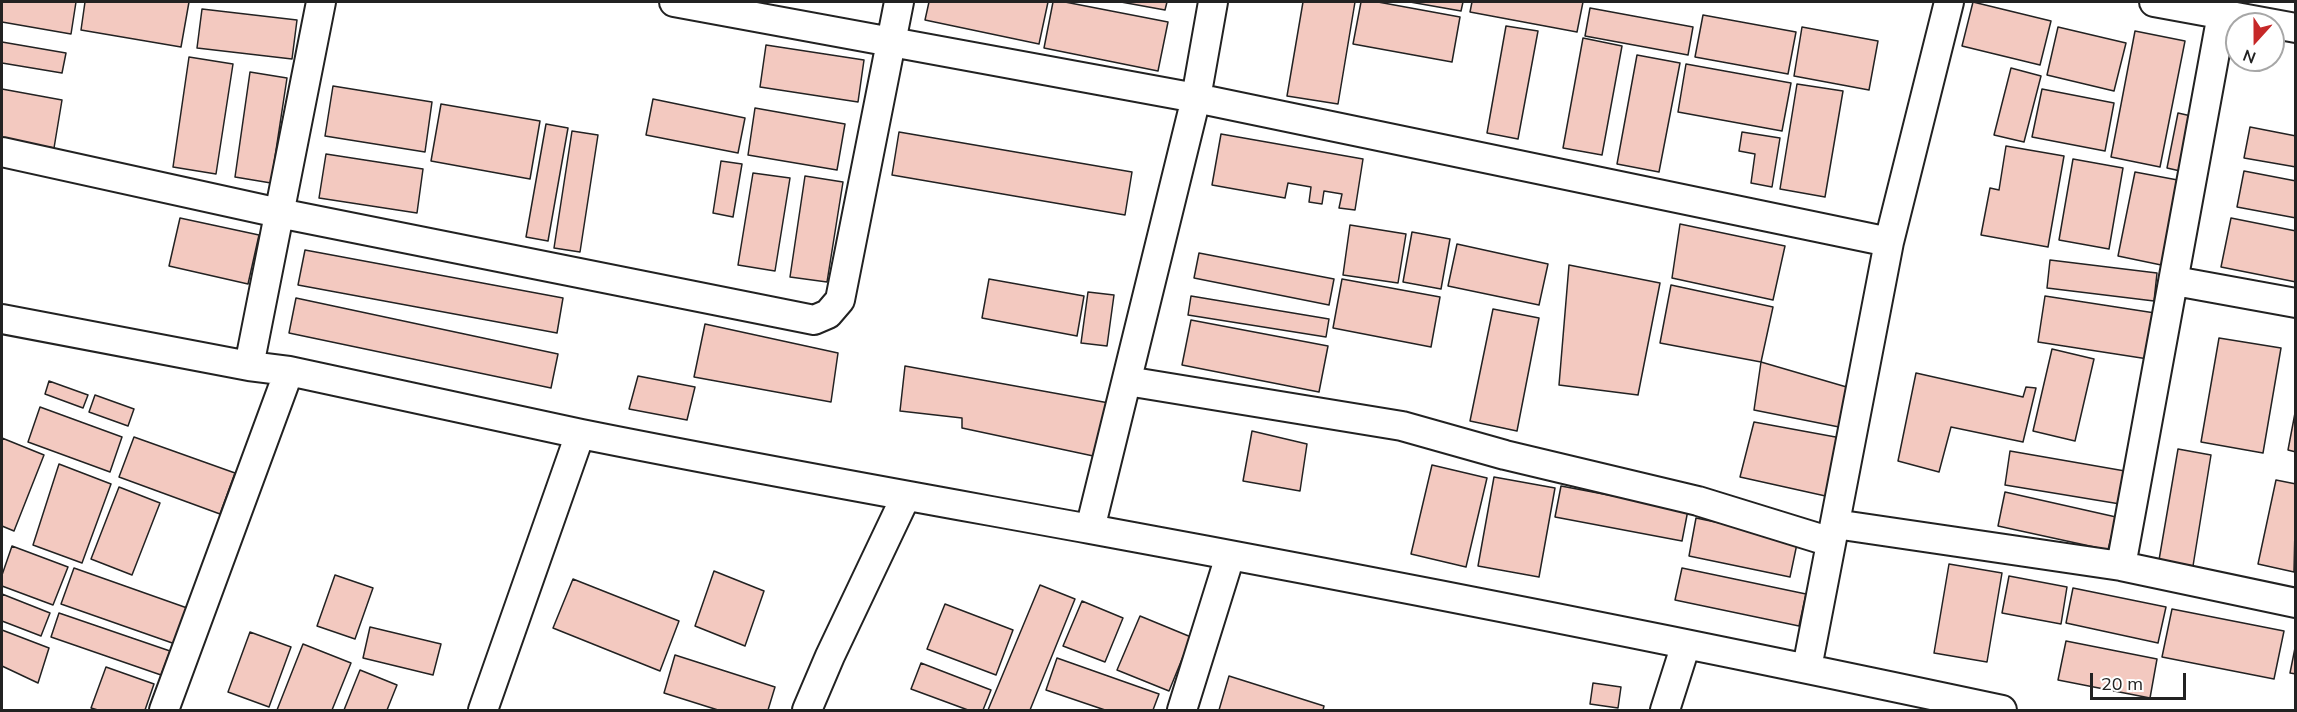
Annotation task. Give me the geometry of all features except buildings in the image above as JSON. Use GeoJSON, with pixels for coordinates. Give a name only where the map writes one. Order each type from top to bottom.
{"type":"FeatureCollection","features":[{"type":"Feature","properties":{"kind":"street"},"geometry":{"type":"LineString","coordinates":[[249,366],[321,2]]}},
{"type":"Feature","properties":{"kind":"street"},"geometry":{"type":"LineString","coordinates":[[674,2],[1196,98],[1889,242]]}},
{"type":"Feature","properties":{"kind":"street"},"geometry":{"type":"LineString","coordinates":[[2,152],[279,213],[814,320],[828,314],[840,300],[899,2]]}},
{"type":"Feature","properties":{"kind":"street"},"geometry":{"type":"LineString","coordinates":[[1090,529],[1196,98],[1213,2]]}},
{"type":"Feature","properties":{"kind":"street"},"geometry":{"type":"LineString","coordinates":[[1807,668],[1889,242],[1949,2]]}},
{"type":"Feature","properties":{"kind":"street"},"geometry":{"type":"LineString","coordinates":[[2154,2],[2295,28]]}},
{"type":"Feature","properties":{"kind":"street"},"geometry":{"type":"LineString","coordinates":[[2121,566],[2175,281],[2222,14]]}},
{"type":"Feature","properties":{"kind":"street"},"geometry":{"type":"LineString","coordinates":[[2175,281],[2295,303]]}},
{"type":"Feature","properties":{"kind":"street"},"geometry":{"type":"LineString","coordinates":[[2,319],[249,366],[289,371],[580,434],[1090,529],[1686,644],[2002,711]]}},
{"type":"Feature","properties":{"kind":"street"},"geometry":{"type":"LineString","coordinates":[[164,711],[289,371]]}},
{"type":"Feature","properties":{"kind":"street"},"geometry":{"type":"LineString","coordinates":[[1126,381],[1402,426],[1505,455],[1833,533],[2121,566],[2295,603]]}},
{"type":"Feature","properties":{"kind":"street"},"geometry":{"type":"LineString","coordinates":[[483,711],[580,434]]}},
{"type":"Feature","properties":{"kind":"street"},"geometry":{"type":"LineString","coordinates":[[807,711],[830,656],[906,496]]}},
{"type":"Feature","properties":{"kind":"street"},"geometry":{"type":"LineString","coordinates":[[1182,711],[1230,556]]}},
{"type":"Feature","properties":{"kind":"street"},"geometry":{"type":"LineString","coordinates":[[1665,711],[1686,644]]}}]}
